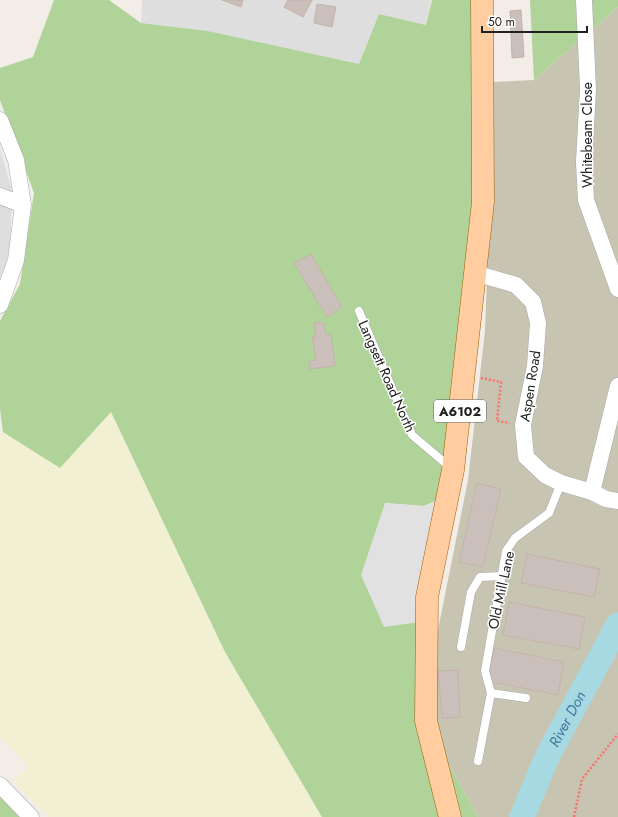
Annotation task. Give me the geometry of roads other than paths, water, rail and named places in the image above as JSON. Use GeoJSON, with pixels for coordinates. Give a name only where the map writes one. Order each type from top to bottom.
{"type":"FeatureCollection","features":[{"type":"Feature","properties":{"kind":"main road","name":"A6102"},"geometry":{"type":"LineString","coordinates":[[450,817],[426,722],[427,597],[453,470],[483,202],[482,0]]}},
{"type":"Feature","properties":{"kind":"street","name":"Whitebeam Close"},"geometry":{"type":"LineString","coordinates":[[584,0],[588,89],[584,162],[586,200],[618,289]]}},
{"type":"Feature","properties":{"kind":"street"},"geometry":{"type":"LineString","coordinates":[[0,120],[16,160],[23,206],[16,260],[0,305]]}},
{"type":"Feature","properties":{"kind":"street"},"geometry":{"type":"LineString","coordinates":[[0,196],[23,206]]}},
{"type":"Feature","properties":{"kind":"street","name":"Aspen Road"},"geometry":{"type":"LineString","coordinates":[[475,273],[516,285],[533,302],[538,323],[535,366],[523,425],[526,457],[545,475],[561,483],[605,498]]}},
{"type":"Feature","properties":{"kind":"street"},"geometry":{"type":"LineString","coordinates":[[605,498],[618,386]]}},
{"type":"Feature","properties":{"kind":"street"},"geometry":{"type":"LineString","coordinates":[[0,784],[32,817]]}},
{"type":"Feature","properties":{"kind":"lane","name":"Langsett Road North"},"geometry":{"type":"LineString","coordinates":[[359,311],[412,435],[453,470]]}},
{"type":"Feature","properties":{"kind":"lane","name":"Old Mill Lane"},"geometry":{"type":"LineString","coordinates":[[478,761],[491,693],[486,671],[506,552],[515,538],[549,513],[561,483]]}},
{"type":"Feature","properties":{"kind":"lane"},"geometry":{"type":"LineString","coordinates":[[461,647],[471,592],[480,576],[502,576]]}},
{"type":"Feature","properties":{"kind":"lane"},"geometry":{"type":"LineString","coordinates":[[491,693],[526,698]]}},
{"type":"Feature","properties":{"kind":"waterway","name":"River Don"},"geometry":{"type":"LineString","coordinates":[[522,817],[547,757],[618,625]]}}]}
